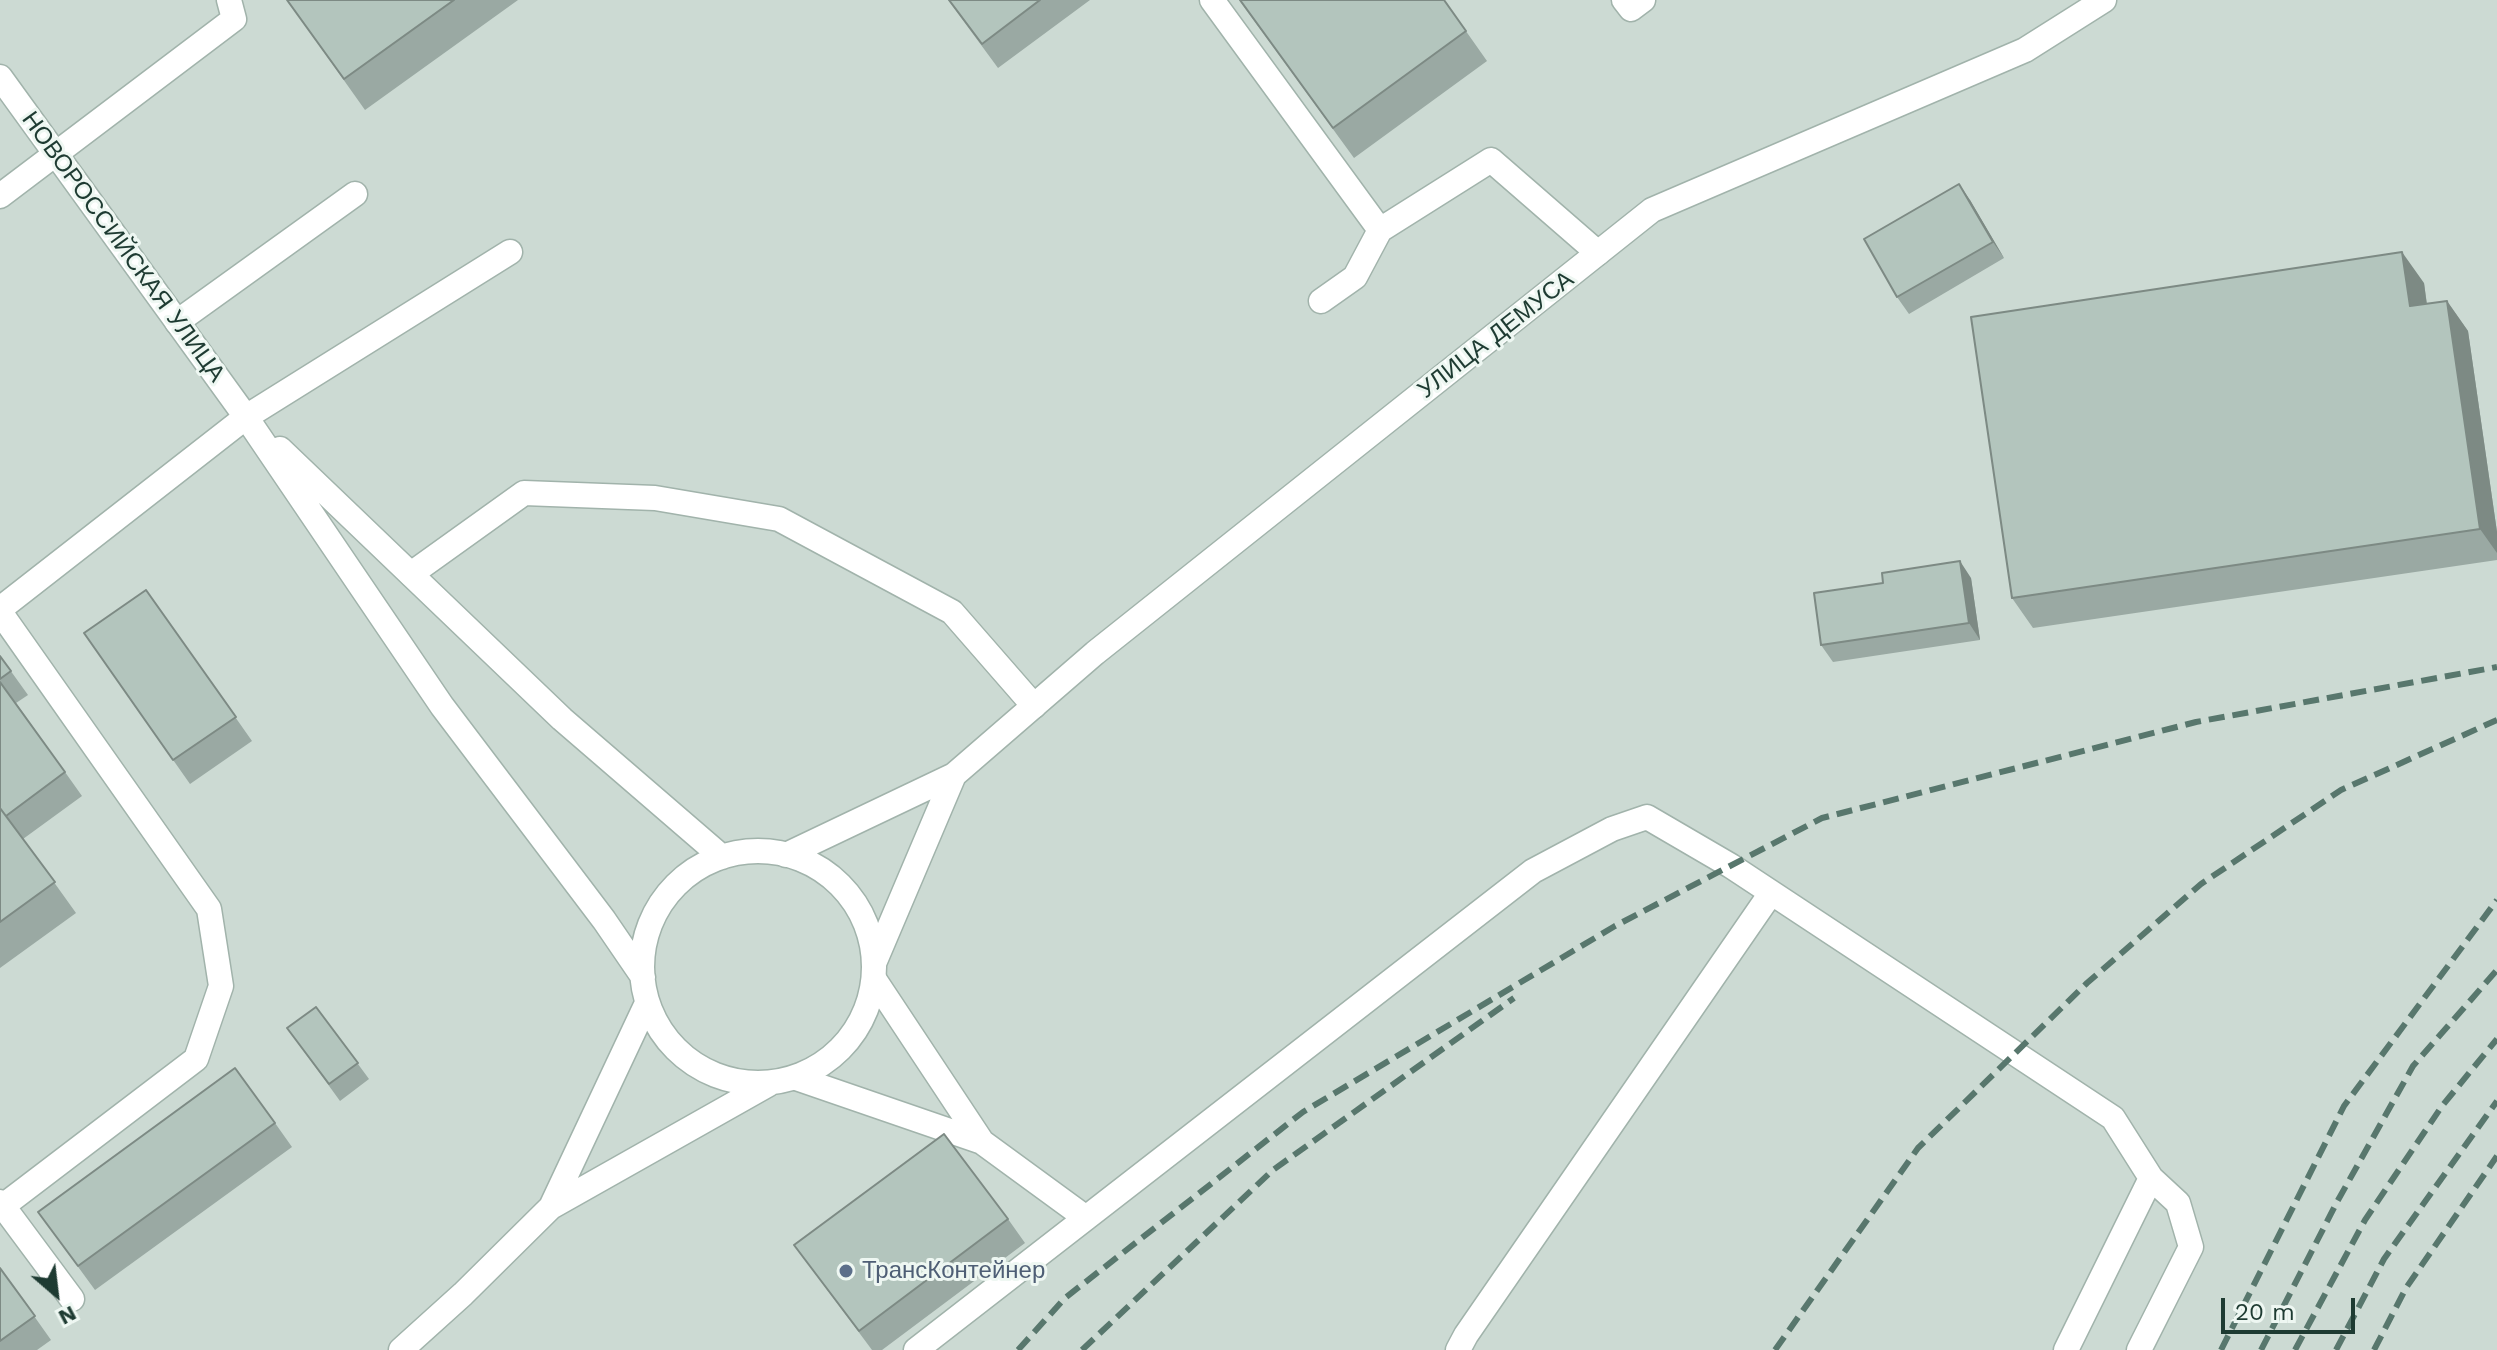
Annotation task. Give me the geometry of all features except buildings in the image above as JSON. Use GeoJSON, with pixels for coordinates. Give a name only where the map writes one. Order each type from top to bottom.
{"type":"FeatureCollection","features":[{"type":"Feature","properties":{"kind":"street"},"geometry":{"type":"LineString","coordinates":[[0,196],[234,19],[229,0]]}},
{"type":"Feature","properties":{"kind":"street"},"geometry":{"type":"LineString","coordinates":[[1212,0],[1380,230]]}},
{"type":"Feature","properties":{"kind":"street"},"geometry":{"type":"LineString","coordinates":[[1624,0],[1631,9],[1643,0]]}},
{"type":"Feature","properties":{"kind":"street","name":"УЛИЦА ДЕМУСА"},"geometry":{"type":"LineString","coordinates":[[954,775],[1095,653],[1652,210],[2025,50],[2104,0]]}},
{"type":"Feature","properties":{"kind":"street","name":"НОВОРОССИЙСКАЯ УЛИЦА"},"geometry":{"type":"LineString","coordinates":[[0,77],[246,417]]}},
{"type":"Feature","properties":{"kind":"street"},"geometry":{"type":"LineString","coordinates":[[1321,301],[1355,277],[1380,230],[1491,160],[1598,253]]}},
{"type":"Feature","properties":{"kind":"street"},"geometry":{"type":"LineString","coordinates":[[177,322],[355,194]]}},
{"type":"Feature","properties":{"kind":"street"},"geometry":{"type":"LineString","coordinates":[[72,1299],[2,1204],[196,1059],[221,986],[209,909],[0,610],[246,417],[510,252]]}},
{"type":"Feature","properties":{"kind":"street"},"geometry":{"type":"LineString","coordinates":[[246,417],[562,719],[722,857]]}},
{"type":"Feature","properties":{"kind":"street"},"geometry":{"type":"LineString","coordinates":[[246,417],[442,706],[604,920],[643,977]]}},
{"type":"Feature","properties":{"kind":"street"},"geometry":{"type":"LineString","coordinates":[[411,574],[524,493],[655,498],[779,519],[952,612],[1034,706]]}},
{"type":"Feature","properties":{"kind":"street"},"geometry":{"type":"LineString","coordinates":[[786,855],[954,775]]}},
{"type":"Feature","properties":{"kind":"street"},"geometry":{"type":"LineString","coordinates":[[954,775],[874,971],[868,1005],[849,1040],[819,1066],[796,1078],[770,1083],[744,1083],[718,1077],[694,1065],[666,1038],[647,1003],[643,977],[643,951],[650,926],[662,903],[678,883],[699,868],[722,857],[748,852],[773,852],[821,870],[842,886],[857,906],[868,929],[874,971],[982,1142]]}},
{"type":"Feature","properties":{"kind":"street"},"geometry":{"type":"LineString","coordinates":[[916,1350],[1533,871],[1612,829],[1647,817],[1771,893],[2113,1118],[2151,1178],[2178,1203],[2191,1247],[2139,1350]]}},
{"type":"Feature","properties":{"kind":"street"},"geometry":{"type":"LineString","coordinates":[[1458,1350],[1771,893]]}},
{"type":"Feature","properties":{"kind":"street"},"geometry":{"type":"LineString","coordinates":[[551,1207],[647,1003]]}},
{"type":"Feature","properties":{"kind":"street"},"geometry":{"type":"LineString","coordinates":[[796,1078],[982,1142],[1086,1218]]}},
{"type":"Feature","properties":{"kind":"street"},"geometry":{"type":"LineString","coordinates":[[401,1350],[551,1207],[770,1083]]}},
{"type":"Feature","properties":{"kind":"street"},"geometry":{"type":"LineString","coordinates":[[2066,1350],[2151,1178]]}},
{"type":"Feature","properties":{"kind":"shaded area"},"geometry":{"type":"Polygon","coordinates":[[[0,0],[2497,0],[2497,1350],[0,1350],[0,0]]]}},
{"type":"Feature","properties":{"kind":"railway"},"geometry":{"type":"LineString","coordinates":[[1018,1350],[1065,1298],[1303,1112],[1615,926],[1822,818],[2196,722],[2497,667]]}},
{"type":"Feature","properties":{"kind":"railway"},"geometry":{"type":"LineString","coordinates":[[1775,1350],[1918,1148],[2087,983],[2201,884],[2341,790],[2497,720]]}},
{"type":"Feature","properties":{"kind":"railway"},"geometry":{"type":"LineString","coordinates":[[2221,1350],[2344,1106],[2497,900]]}},
{"type":"Feature","properties":{"kind":"railway"},"geometry":{"type":"LineString","coordinates":[[2261,1350],[2337,1202],[2413,1066],[2497,970]]}},
{"type":"Feature","properties":{"kind":"railway"},"geometry":{"type":"LineString","coordinates":[[1082,1350],[1273,1170],[1514,998]]}},
{"type":"Feature","properties":{"kind":"railway"},"geometry":{"type":"LineString","coordinates":[[2295,1350],[2365,1220],[2442,1106],[2497,1039]]}},
{"type":"Feature","properties":{"kind":"railway"},"geometry":{"type":"LineString","coordinates":[[2336,1350],[2384,1259],[2497,1101]]}},
{"type":"Feature","properties":{"kind":"railway"},"geometry":{"type":"LineString","coordinates":[[2374,1350],[2406,1288],[2497,1156]]}},
{"type":"Feature","properties":{"kind":"place","name":"ТрансКонтейнер"},"geometry":{"type":"Point","coordinates":[846,1271]}}]}
